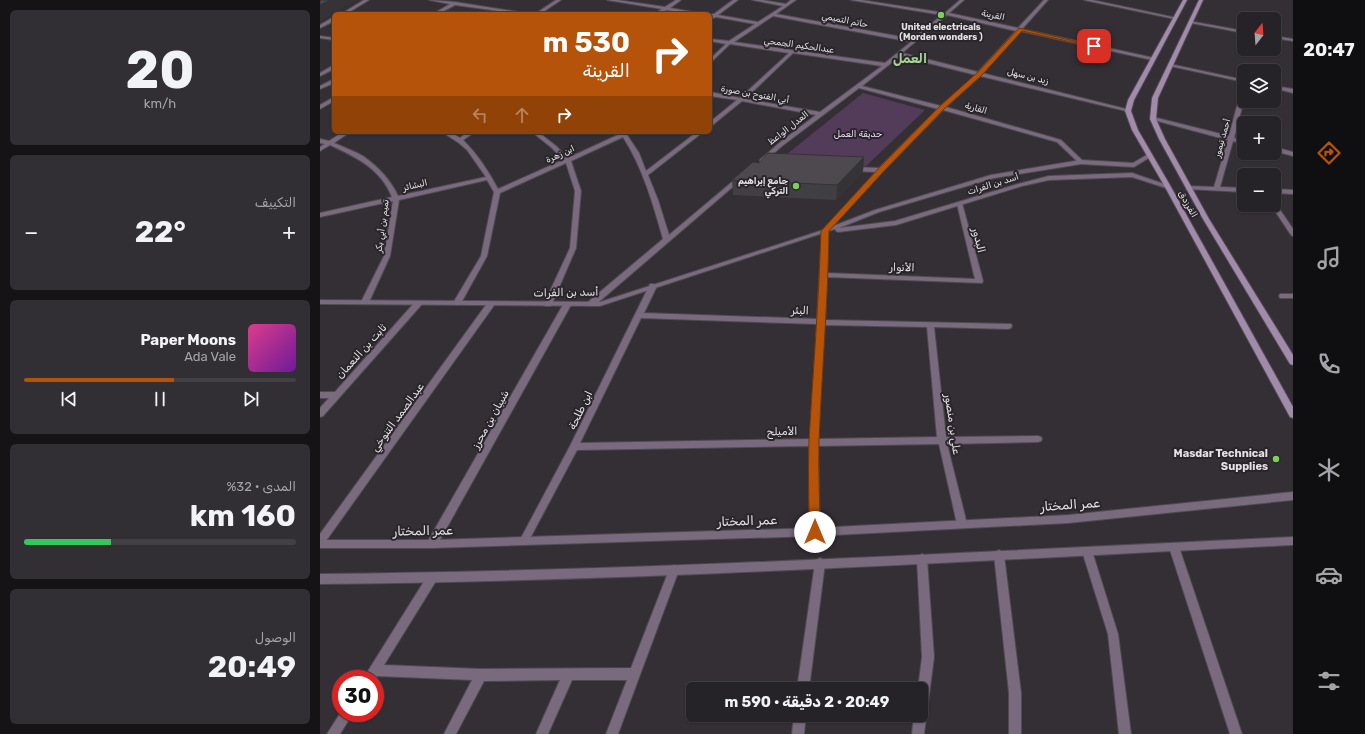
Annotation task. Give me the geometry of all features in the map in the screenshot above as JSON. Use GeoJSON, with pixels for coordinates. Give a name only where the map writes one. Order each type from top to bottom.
{"type":"FeatureCollection","features":[{"type":"Feature","properties":{"kind":"main road"},"geometry":{"type":"LineString","coordinates":[[1128,110],[1131,100],[1175,18],[1183,0]]}},
{"type":"Feature","properties":{"kind":"main road"},"geometry":{"type":"LineString","coordinates":[[1153,120],[1155,98],[1172,65],[1201,0]]}},
{"type":"Feature","properties":{"kind":"main road","name":"الفرزدق"},"geometry":{"type":"LineString","coordinates":[[1128,110],[1135,130],[1168,187],[1293,415]]}},
{"type":"Feature","properties":{"kind":"main road","name":"الفرزدق"},"geometry":{"type":"LineString","coordinates":[[1153,120],[1188,188],[1293,362]]}},
{"type":"Feature","properties":{"kind":"street"},"geometry":{"type":"LineString","coordinates":[[347,12],[367,0]]}},
{"type":"Feature","properties":{"kind":"street"},"geometry":{"type":"LineString","coordinates":[[432,0],[515,12]]}},
{"type":"Feature","properties":{"kind":"street"},"geometry":{"type":"LineString","coordinates":[[468,5],[478,0]]}},
{"type":"Feature","properties":{"kind":"street"},"geometry":{"type":"LineString","coordinates":[[540,12],[559,0]]}},
{"type":"Feature","properties":{"kind":"street"},"geometry":{"type":"LineString","coordinates":[[609,0],[691,12]]}},
{"type":"Feature","properties":{"kind":"street"},"geometry":{"type":"LineString","coordinates":[[660,12],[679,0]]}},
{"type":"Feature","properties":{"kind":"street"},"geometry":{"type":"LineString","coordinates":[[712,18],[736,0]]}},
{"type":"Feature","properties":{"kind":"street"},"geometry":{"type":"LineString","coordinates":[[754,0],[786,5]]}},
{"type":"Feature","properties":{"kind":"street"},"geometry":{"type":"LineString","coordinates":[[712,60],[730,43],[794,0]]}},
{"type":"Feature","properties":{"kind":"street","name":"القرينة"},"geometry":{"type":"LineString","coordinates":[[853,0],[946,14],[1152,59]]}},
{"type":"Feature","properties":{"kind":"street","name":"العدل الواعظ"},"geometry":{"type":"LineString","coordinates":[[764,165],[756,165],[820,114],[886,65],[962,0]]}},
{"type":"Feature","properties":{"kind":"street"},"geometry":{"type":"LineString","coordinates":[[815,532],[814,443],[820,322],[824,275],[825,231],[881,170],[942,108],[980,74],[1046,0]]}},
{"type":"Feature","properties":{"kind":"street"},"geometry":{"type":"LineString","coordinates":[[1086,0],[1175,18]]}},
{"type":"Feature","properties":{"kind":"street"},"geometry":{"type":"LineString","coordinates":[[439,12],[455,3]]}},
{"type":"Feature","properties":{"kind":"street","name":"حاتم التميمي"},"geometry":{"type":"LineString","coordinates":[[772,14],[914,41]]}},
{"type":"Feature","properties":{"kind":"street"},"geometry":{"type":"LineString","coordinates":[[712,15],[758,23]]}},
{"type":"Feature","properties":{"kind":"street"},"geometry":{"type":"LineString","coordinates":[[320,27],[332,20]]}},
{"type":"Feature","properties":{"kind":"street"},"geometry":{"type":"LineString","coordinates":[[1191,22],[1237,31]]}},
{"type":"Feature","properties":{"kind":"street"},"geometry":{"type":"LineString","coordinates":[[320,37],[332,40]]}},
{"type":"Feature","properties":{"kind":"street"},"geometry":{"type":"LineString","coordinates":[[1281,38],[1293,40]]}},
{"type":"Feature","properties":{"kind":"street","name":"عبدالحكيم الجمحي"},"geometry":{"type":"LineString","coordinates":[[712,40],[886,65]]}},
{"type":"Feature","properties":{"kind":"street"},"geometry":{"type":"LineString","coordinates":[[712,122],[741,100],[792,52]]}},
{"type":"Feature","properties":{"kind":"street","name":"زيد بن سهل"},"geometry":{"type":"LineString","coordinates":[[899,54],[1128,110]]}},
{"type":"Feature","properties":{"kind":"street"},"geometry":{"type":"LineString","coordinates":[[1172,65],[1237,79]]}},
{"type":"Feature","properties":{"kind":"street"},"geometry":{"type":"LineString","coordinates":[[320,75],[332,68]]}},
{"type":"Feature","properties":{"kind":"street"},"geometry":{"type":"LineString","coordinates":[[320,70],[332,72]]}},
{"type":"Feature","properties":{"kind":"street"},"geometry":{"type":"LineString","coordinates":[[320,88],[332,82]]}},
{"type":"Feature","properties":{"kind":"street","name":"القارية"},"geometry":{"type":"LineString","coordinates":[[858,86],[1059,141],[1081,162]]}},
{"type":"Feature","properties":{"kind":"street"},"geometry":{"type":"LineString","coordinates":[[1281,88],[1293,91]]}},
{"type":"Feature","properties":{"kind":"street","name":"أبي الفتوح بن صورة"},"geometry":{"type":"LineString","coordinates":[[712,94],[820,114]]}},
{"type":"Feature","properties":{"kind":"street"},"geometry":{"type":"LineString","coordinates":[[320,101],[331,103]]}},
{"type":"Feature","properties":{"kind":"street"},"geometry":{"type":"LineString","coordinates":[[320,107],[331,103]]}},
{"type":"Feature","properties":{"kind":"street","name":"أحمد تيمور"},"geometry":{"type":"LineString","coordinates":[[1216,189],[1240,108]]}},
{"type":"Feature","properties":{"kind":"street"},"geometry":{"type":"LineString","coordinates":[[1153,120],[1237,140]]}},
{"type":"Feature","properties":{"kind":"street"},"geometry":{"type":"LineString","coordinates":[[320,149],[343,134]]}},
{"type":"Feature","properties":{"kind":"street"},"geometry":{"type":"LineString","coordinates":[[451,134],[460,140],[483,166],[497,192],[484,256],[457,303]]}},
{"type":"Feature","properties":{"kind":"street"},"geometry":{"type":"LineString","coordinates":[[460,140],[469,134]]}},
{"type":"Feature","properties":{"kind":"street"},"geometry":{"type":"LineString","coordinates":[[537,134],[554,147],[568,161],[578,191],[573,248],[548,304]]}},
{"type":"Feature","properties":{"kind":"street","name":"ابن زهرة"},"geometry":{"type":"LineString","coordinates":[[497,192],[568,161],[623,134]]}},
{"type":"Feature","properties":{"kind":"street"},"geometry":{"type":"LineString","coordinates":[[626,134],[636,153],[655,200],[667,240]]}},
{"type":"Feature","properties":{"kind":"street"},"geometry":{"type":"LineString","coordinates":[[645,175],[697,134]]}},
{"type":"Feature","properties":{"kind":"street","name":"تميم بن أبي بكر"},"geometry":{"type":"LineString","coordinates":[[320,141],[330,143],[360,157],[380,174],[391,187],[396,199],[387,256],[364,302]]}},
{"type":"Feature","properties":{"kind":"street"},"geometry":{"type":"LineString","coordinates":[[1281,151],[1293,154]]}},
{"type":"Feature","properties":{"kind":"street","name":"أسد بن الفرات"},"geometry":{"type":"LineString","coordinates":[[320,302],[567,305],[600,304],[825,231],[877,211],[993,176],[1081,162],[1134,165],[1150,155]]}},
{"type":"Feature","properties":{"kind":"street"},"geometry":{"type":"LineString","coordinates":[[850,168],[881,170]]}},
{"type":"Feature","properties":{"kind":"street"},"geometry":{"type":"LineString","coordinates":[[591,304],[744,175]]}},
{"type":"Feature","properties":{"kind":"street","name":"أسد بن الفرات"},"geometry":{"type":"LineString","coordinates":[[825,231],[896,224],[1020,185],[1049,178],[1132,176],[1168,187]]}},
{"type":"Feature","properties":{"kind":"street","name":"البشائر"},"geometry":{"type":"LineString","coordinates":[[320,215],[490,178]]}},
{"type":"Feature","properties":{"kind":"street"},"geometry":{"type":"LineString","coordinates":[[1188,188],[1237,190]]}},
{"type":"Feature","properties":{"kind":"street"},"geometry":{"type":"LineString","coordinates":[[1281,191],[1293,192]]}},
{"type":"Feature","properties":{"kind":"street","name":"البدور"},"geometry":{"type":"LineString","coordinates":[[960,204],[979,281]]}},
{"type":"Feature","properties":{"kind":"street"},"geometry":{"type":"LineString","coordinates":[[1279,212],[1292,231]]}},
{"type":"Feature","properties":{"kind":"street","name":"الأنوار"},"geometry":{"type":"LineString","coordinates":[[824,275],[979,281]]}},
{"type":"Feature","properties":{"kind":"street","name":"ابن طلحة"},"geometry":{"type":"LineString","coordinates":[[524,541],[574,447],[653,286]]}},
{"type":"Feature","properties":{"kind":"street"},"geometry":{"type":"LineString","coordinates":[[1283,296],[1293,296]]}},
{"type":"Feature","properties":{"kind":"street","name":"ثابت بن النعمان"},"geometry":{"type":"LineString","coordinates":[[320,414],[419,303]]}},
{"type":"Feature","properties":{"kind":"street","name":"عبدالصمد التنوخي"},"geometry":{"type":"LineString","coordinates":[[320,543],[491,304]]}},
{"type":"Feature","properties":{"kind":"street","name":"شيبان بن محرز"},"geometry":{"type":"LineString","coordinates":[[432,544],[567,305]]}},
{"type":"Feature","properties":{"kind":"street","name":"البئر"},"geometry":{"type":"LineString","coordinates":[[639,315],[820,322],[1008,326]]}},
{"type":"Feature","properties":{"kind":"street","name":"علي بن منصور"},"geometry":{"type":"LineString","coordinates":[[930,324],[942,440],[962,524]]}},
{"type":"Feature","properties":{"kind":"street"},"geometry":{"type":"LineString","coordinates":[[320,395],[336,395]]}},
{"type":"Feature","properties":{"kind":"street","name":"الأميلح"},"geometry":{"type":"LineString","coordinates":[[574,447],[1038,438]]}},
{"type":"Feature","properties":{"kind":"street","name":"عمر المختار"},"geometry":{"type":"LineString","coordinates":[[320,543],[432,544],[815,532],[1068,519],[1293,496]]}},
{"type":"Feature","properties":{"kind":"street"},"geometry":{"type":"LineString","coordinates":[[320,579],[432,578],[674,570],[1293,541]]}},
{"type":"Feature","properties":{"kind":"street"},"geometry":{"type":"LineString","coordinates":[[1174,547],[1236,734]]}},
{"type":"Feature","properties":{"kind":"street"},"geometry":{"type":"LineString","coordinates":[[1087,551],[1112,634],[1125,734]]}},
{"type":"Feature","properties":{"kind":"street"},"geometry":{"type":"LineString","coordinates":[[999,555],[1015,694],[1015,734]]}},
{"type":"Feature","properties":{"kind":"street"},"geometry":{"type":"LineString","coordinates":[[922,559],[928,657],[925,682]]}},
{"type":"Feature","properties":{"kind":"street"},"geometry":{"type":"LineString","coordinates":[[804,682],[820,563]]}},
{"type":"Feature","properties":{"kind":"street"},"geometry":{"type":"LineString","coordinates":[[612,734],[674,570]]}},
{"type":"Feature","properties":{"kind":"street"},"geometry":{"type":"LineString","coordinates":[[375,670],[432,578]]}},
{"type":"Feature","properties":{"kind":"street"},"geometry":{"type":"LineString","coordinates":[[542,734],[569,674]]}},
{"type":"Feature","properties":{"kind":"street"},"geometry":{"type":"LineString","coordinates":[[384,675],[635,674]]}},
{"type":"Feature","properties":{"kind":"street"},"geometry":{"type":"LineString","coordinates":[[450,734],[481,675]]}},
{"type":"Feature","properties":{"kind":"street"},"geometry":{"type":"LineString","coordinates":[[333,734],[341,722]]}},
{"type":"Feature","properties":{"kind":"street"},"geometry":{"type":"LineString","coordinates":[[798,734],[799,722]]}},
{"type":"Feature","properties":{"kind":"street"},"geometry":{"type":"LineString","coordinates":[[918,734],[919,722]]}},
{"type":"Feature","properties":{"kind":"green space","name":"حديقة العمل"},"geometry":{"type":"Polygon","coordinates":[[[863,93],[925,110],[866,166],[776,163],[863,93]]]}},
{"type":"Feature","properties":{"kind":"building"},"geometry":{"type":"Polygon","coordinates":[[[320,0],[330,0],[320,5],[320,0]]]}},
{"type":"Feature","properties":{"kind":"building"},"geometry":{"type":"Polygon","coordinates":[[[768,153],[864,157],[837,185],[732,180],[753,162],[759,163],[768,153]]]}},
{"type":"Feature","properties":{"kind":"place","name":"United electricals (Morden wonders )"},"geometry":{"type":"Point","coordinates":[941,15]}},
{"type":"Feature","properties":{"kind":"place","name":"جامع إبراهيم التركي"},"geometry":{"type":"Point","coordinates":[796,186]}},
{"type":"Feature","properties":{"kind":"place","name":"Masdar Technical Supplies"},"geometry":{"type":"Point","coordinates":[1276,459]}},
{"type":"Feature","properties":{"kind":"district","name":"العمل"},"geometry":{"type":"Point","coordinates":[910,58]}},
{"type":"Feature","properties":{"kind":"route"},"geometry":{"type":"LineString","coordinates":[[815,532],[814,443],[820,322],[824,275],[825,231],[881,170],[942,108],[980,74],[1020,29],[1094,46]]}}]}
